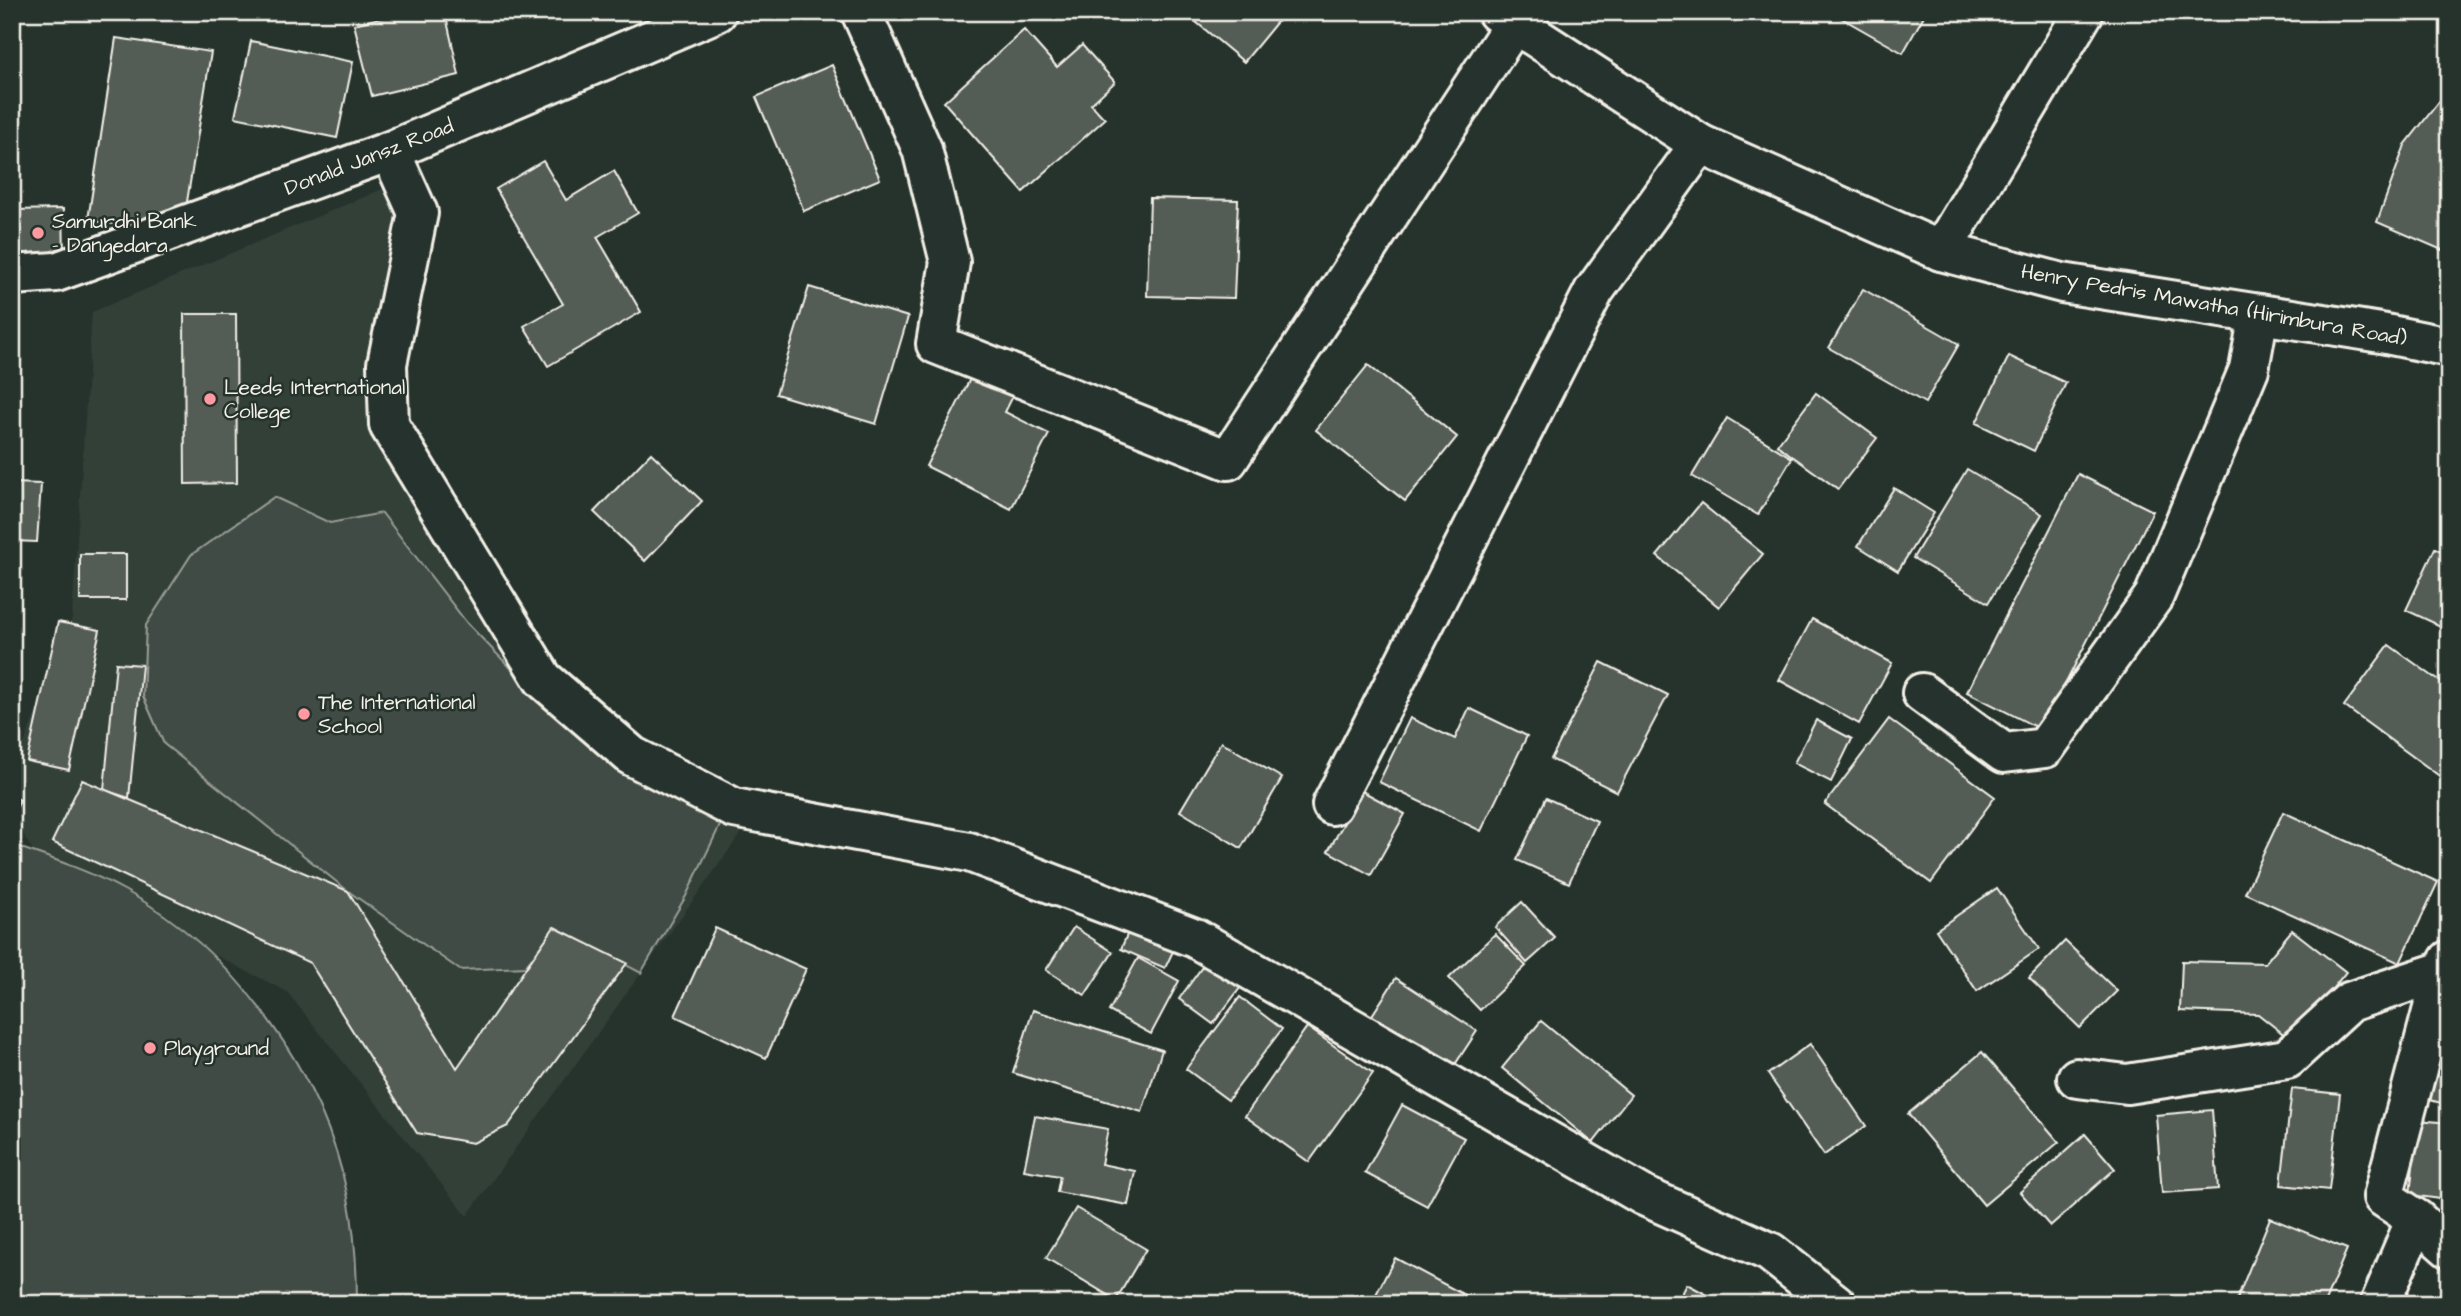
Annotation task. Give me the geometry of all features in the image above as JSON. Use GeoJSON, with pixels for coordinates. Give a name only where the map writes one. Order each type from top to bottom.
{"type":"FeatureCollection","features":[{"type":"Feature","properties":{"kind":"street","name":"Donald Jansz Road"},"geometry":{"type":"LineString","coordinates":[[12,275],[56,272],[390,151],[718,12]]}},
{"type":"Feature","properties":{"kind":"street"},"geometry":{"type":"LineString","coordinates":[[861,12],[922,149],[950,262],[936,344],[1228,460],[1505,18]]}},
{"type":"Feature","properties":{"kind":"street"},"geometry":{"type":"LineString","coordinates":[[1941,251],[2084,12]]}},
{"type":"Feature","properties":{"kind":"street","name":"Henry Pedris Mawatha (Hirimbura Road)"},"geometry":{"type":"LineString","coordinates":[[1505,18],[1642,104],[1700,144],[1941,251],[2062,283],[2449,347]]}},
{"type":"Feature","properties":{"kind":"street"},"geometry":{"type":"LineString","coordinates":[[1332,805],[1594,291],[1700,144]]}},
{"type":"Feature","properties":{"kind":"street"},"geometry":{"type":"LineString","coordinates":[[390,151],[418,213],[387,364],[389,425],[543,679],[632,756],[734,808],[969,852],[1195,938],[1644,1196],[1770,1252],[1836,1304]]}},
{"type":"Feature","properties":{"kind":"street"},"geometry":{"type":"LineString","coordinates":[[1922,693],[2004,753],[2045,748],[2154,596],[2249,369],[2259,314]]}},
{"type":"Feature","properties":{"kind":"street"},"geometry":{"type":"LineString","coordinates":[[2077,1078],[2127,1084],[2287,1059],[2349,1002],[2446,965]]}},
{"type":"Feature","properties":{"kind":"street"},"geometry":{"type":"LineString","coordinates":[[2446,965],[2383,1197],[2416,1219],[2449,1248]]}},
{"type":"Feature","properties":{"kind":"street"},"geometry":{"type":"LineString","coordinates":[[2380,1304],[2416,1219]]}},
{"type":"Feature","properties":{"kind":"shaded area","name":"The International School"},"geometry":{"type":"Polygon","coordinates":[[[392,185],[406,219],[381,434],[522,670],[747,825],[467,1216],[287,992],[41,865],[12,815],[12,775],[72,618],[92,312],[392,185]]]}},
{"type":"Feature","properties":{"kind":"shaded area"},"geometry":{"type":"Polygon","coordinates":[[[274,497],[330,523],[382,513],[467,623],[532,690],[723,819],[686,896],[641,973],[555,927],[525,967],[460,970],[348,891],[164,744],[143,696],[146,625],[191,555],[274,497]]]}},
{"type":"Feature","properties":{"kind":"shaded area","name":"Playground"},"geometry":{"type":"Polygon","coordinates":[[[12,845],[98,877],[126,891],[166,917],[204,947],[238,982],[269,1021],[296,1062],[319,1106],[336,1152],[352,1224],[357,1304],[12,1304],[12,845]]]}},
{"type":"Feature","properties":{"kind":"building"},"geometry":{"type":"Polygon","coordinates":[[[406,12],[445,12],[459,75],[372,96],[354,24],[406,12]]]}},
{"type":"Feature","properties":{"kind":"building"},"geometry":{"type":"Polygon","coordinates":[[[1184,12],[1285,12],[1244,62],[1184,12]]]}},
{"type":"Feature","properties":{"kind":"building"},"geometry":{"type":"Polygon","coordinates":[[[1831,12],[1926,12],[1903,53],[1831,12]]]}},
{"type":"Feature","properties":{"kind":"building"},"geometry":{"type":"Polygon","coordinates":[[[1024,30],[1057,67],[1082,45],[1115,82],[1091,104],[1105,119],[1023,192],[944,102],[1024,30]]]}},
{"type":"Feature","properties":{"kind":"building"},"geometry":{"type":"Polygon","coordinates":[[[116,38],[211,52],[186,208],[153,230],[88,220],[116,38]]]}},
{"type":"Feature","properties":{"kind":"building"},"geometry":{"type":"Polygon","coordinates":[[[251,41],[353,62],[337,138],[235,117],[251,41]]]}},
{"type":"Feature","properties":{"kind":"building"},"geometry":{"type":"Polygon","coordinates":[[[832,65],[880,179],[804,211],[756,97],[832,65]]]}},
{"type":"Feature","properties":{"kind":"building"},"geometry":{"type":"Polygon","coordinates":[[[2449,89],[2449,253],[2377,222],[2405,145],[2449,89]]]}},
{"type":"Feature","properties":{"kind":"building"},"geometry":{"type":"Polygon","coordinates":[[[543,161],[566,200],[614,171],[638,213],[597,237],[641,312],[548,366],[524,326],[563,304],[496,189],[543,161]]]}},
{"type":"Feature","properties":{"kind":"building"},"geometry":{"type":"Polygon","coordinates":[[[1150,198],[1238,200],[1234,298],[1147,296],[1150,198]]]}},
{"type":"Feature","properties":{"kind":"building","name":"Samurdhi Bank - Dangedara"},"geometry":{"type":"Polygon","coordinates":[[[63,209],[64,256],[12,258],[12,210],[63,209]]]}},
{"type":"Feature","properties":{"kind":"building"},"geometry":{"type":"Polygon","coordinates":[[[809,287],[908,317],[876,424],[776,394],[809,287]]]}},
{"type":"Feature","properties":{"kind":"building"},"geometry":{"type":"Polygon","coordinates":[[[1863,289],[1959,344],[1925,403],[1829,348],[1863,289]]]}},
{"type":"Feature","properties":{"kind":"building","name":"Leeds International College"},"geometry":{"type":"Polygon","coordinates":[[[184,314],[236,314],[237,483],[185,484],[184,314]]]}},
{"type":"Feature","properties":{"kind":"building"},"geometry":{"type":"Polygon","coordinates":[[[2009,356],[2066,383],[2034,451],[1976,423],[2009,356]]]}},
{"type":"Feature","properties":{"kind":"building"},"geometry":{"type":"Polygon","coordinates":[[[1368,365],[1457,437],[1405,501],[1316,430],[1368,365]]]}},
{"type":"Feature","properties":{"kind":"building"},"geometry":{"type":"Polygon","coordinates":[[[974,371],[1015,392],[1005,412],[1049,434],[1011,509],[926,466],[974,371]]]}},
{"type":"Feature","properties":{"kind":"building"},"geometry":{"type":"Polygon","coordinates":[[[1816,393],[1877,438],[1838,489],[1777,445],[1816,393]]]}},
{"type":"Feature","properties":{"kind":"building"},"geometry":{"type":"Polygon","coordinates":[[[1727,418],[1792,458],[1758,515],[1692,476],[1727,418]]]}},
{"type":"Feature","properties":{"kind":"building"},"geometry":{"type":"Polygon","coordinates":[[[651,453],[702,501],[645,561],[594,512],[651,453]]]}},
{"type":"Feature","properties":{"kind":"building"},"geometry":{"type":"Polygon","coordinates":[[[1967,469],[2042,514],[1988,603],[1913,558],[1967,469]]]}},
{"type":"Feature","properties":{"kind":"building"},"geometry":{"type":"Polygon","coordinates":[[[2078,474],[2153,511],[2042,730],[1967,692],[2078,474]]]}},
{"type":"Feature","properties":{"kind":"building"},"geometry":{"type":"Polygon","coordinates":[[[12,483],[41,484],[37,542],[12,541],[12,483]]]}},
{"type":"Feature","properties":{"kind":"building"},"geometry":{"type":"Polygon","coordinates":[[[1894,488],[1934,513],[1898,571],[1858,546],[1894,488]]]}},
{"type":"Feature","properties":{"kind":"building"},"geometry":{"type":"Polygon","coordinates":[[[1701,503],[1763,554],[1719,607],[1657,556],[1701,503]]]}},
{"type":"Feature","properties":{"kind":"building"},"geometry":{"type":"Polygon","coordinates":[[[2435,548],[2449,555],[2449,630],[2406,610],[2435,548]]]}},
{"type":"Feature","properties":{"kind":"building"},"geometry":{"type":"Polygon","coordinates":[[[80,554],[126,554],[126,600],[80,600],[80,554]]]}},
{"type":"Feature","properties":{"kind":"building"},"geometry":{"type":"Polygon","coordinates":[[[1812,619],[1892,663],[1859,724],[1779,680],[1812,619]]]}},
{"type":"Feature","properties":{"kind":"building"},"geometry":{"type":"Polygon","coordinates":[[[58,622],[100,630],[69,770],[27,761],[58,622]]]}},
{"type":"Feature","properties":{"kind":"building"},"geometry":{"type":"Polygon","coordinates":[[[2389,645],[2449,688],[2449,783],[2344,706],[2389,645]]]}},
{"type":"Feature","properties":{"kind":"building"},"geometry":{"type":"Polygon","coordinates":[[[1601,662],[1668,695],[1617,792],[1551,759],[1601,662]]]}},
{"type":"Feature","properties":{"kind":"building"},"geometry":{"type":"Polygon","coordinates":[[[116,663],[142,665],[129,798],[104,790],[116,663]]]}},
{"type":"Feature","properties":{"kind":"building"},"geometry":{"type":"Polygon","coordinates":[[[1469,708],[1527,736],[1481,831],[1379,782],[1410,718],[1455,739],[1469,708]]]}},
{"type":"Feature","properties":{"kind":"building"},"geometry":{"type":"Polygon","coordinates":[[[1889,719],[1995,797],[1931,883],[1825,804],[1889,719]]]}},
{"type":"Feature","properties":{"kind":"building"},"geometry":{"type":"Polygon","coordinates":[[[1816,720],[1852,739],[1831,782],[1794,763],[1816,720]]]}},
{"type":"Feature","properties":{"kind":"building"},"geometry":{"type":"Polygon","coordinates":[[[1221,742],[1282,778],[1241,848],[1180,811],[1221,742]]]}},
{"type":"Feature","properties":{"kind":"building"},"geometry":{"type":"Polygon","coordinates":[[[82,780],[348,891],[457,1068],[554,927],[627,963],[508,1126],[473,1143],[417,1133],[310,963],[52,842],[82,780]]]}},
{"type":"Feature","properties":{"kind":"building"},"geometry":{"type":"Polygon","coordinates":[[[1362,791],[1405,814],[1371,875],[1328,851],[1362,791]]]}},
{"type":"Feature","properties":{"kind":"building"},"geometry":{"type":"Polygon","coordinates":[[[12,796],[20,800],[12,818],[12,796]]]}},
{"type":"Feature","properties":{"kind":"building"},"geometry":{"type":"Polygon","coordinates":[[[1546,798],[1597,821],[1569,883],[1517,860],[1546,798]]]}},
{"type":"Feature","properties":{"kind":"building"},"geometry":{"type":"Polygon","coordinates":[[[2283,812],[2438,882],[2400,963],[2245,893],[2283,812]]]}},
{"type":"Feature","properties":{"kind":"building"},"geometry":{"type":"Polygon","coordinates":[[[1997,888],[2039,949],[1977,991],[1936,930],[1997,888]]]}},
{"type":"Feature","properties":{"kind":"building"},"geometry":{"type":"Polygon","coordinates":[[[1522,902],[1555,938],[1527,963],[1495,927],[1522,902]]]}},
{"type":"Feature","properties":{"kind":"building"},"geometry":{"type":"Polygon","coordinates":[[[1131,925],[1176,945],[1165,968],[1121,949],[1131,925]]]}},
{"type":"Feature","properties":{"kind":"building"},"geometry":{"type":"Polygon","coordinates":[[[1074,927],[1113,952],[1085,995],[1046,970],[1074,927]]]}},
{"type":"Feature","properties":{"kind":"building"},"geometry":{"type":"Polygon","coordinates":[[[715,928],[806,969],[766,1058],[675,1016],[715,928]]]}},
{"type":"Feature","properties":{"kind":"building"},"geometry":{"type":"Polygon","coordinates":[[[2292,930],[2346,972],[2291,1040],[2258,1014],[2180,1011],[2182,961],[2265,963],[2292,930]]]}},
{"type":"Feature","properties":{"kind":"building"},"geometry":{"type":"Polygon","coordinates":[[[1495,934],[1526,966],[1480,1010],[1449,978],[1495,934]]]}},
{"type":"Feature","properties":{"kind":"building"},"geometry":{"type":"Polygon","coordinates":[[[2065,941],[2117,991],[2080,1028],[2029,978],[2065,941]]]}},
{"type":"Feature","properties":{"kind":"building"},"geometry":{"type":"Polygon","coordinates":[[[1138,958],[1179,981],[1151,1034],[1109,1011],[1138,958]]]}},
{"type":"Feature","properties":{"kind":"building"},"geometry":{"type":"Polygon","coordinates":[[[1205,963],[1240,988],[1213,1024],[1179,999],[1205,963]]]}},
{"type":"Feature","properties":{"kind":"building"},"geometry":{"type":"Polygon","coordinates":[[[1396,978],[1477,1031],[1450,1072],[1369,1020],[1396,978]]]}},
{"type":"Feature","properties":{"kind":"building"},"geometry":{"type":"Polygon","coordinates":[[[1240,997],[1282,1029],[1228,1100],[1186,1069],[1240,997]]]}},
{"type":"Feature","properties":{"kind":"building"},"geometry":{"type":"Polygon","coordinates":[[[1033,1010],[1162,1050],[1142,1112],[1013,1073],[1033,1010]]]}},
{"type":"Feature","properties":{"kind":"building"},"geometry":{"type":"Polygon","coordinates":[[[1541,1021],[1631,1095],[1593,1143],[1502,1068],[1541,1021]]]}},
{"type":"Feature","properties":{"kind":"building"},"geometry":{"type":"Polygon","coordinates":[[[1307,1027],[1373,1073],[1309,1162],[1245,1116],[1307,1027]]]}},
{"type":"Feature","properties":{"kind":"building"},"geometry":{"type":"Polygon","coordinates":[[[1810,1044],[1866,1126],[1824,1155],[1768,1074],[1810,1044]]]}},
{"type":"Feature","properties":{"kind":"building"},"geometry":{"type":"Polygon","coordinates":[[[2432,1051],[2449,1056],[2449,1105],[2418,1097],[2432,1051]]]}},
{"type":"Feature","properties":{"kind":"building"},"geometry":{"type":"Polygon","coordinates":[[[1982,1052],[2059,1142],[1984,1205],[1908,1114],[1982,1052]]]}},
{"type":"Feature","properties":{"kind":"building"},"geometry":{"type":"Polygon","coordinates":[[[2292,1089],[2340,1094],[2329,1190],[2281,1185],[2292,1089]]]}},
{"type":"Feature","properties":{"kind":"building"},"geometry":{"type":"Polygon","coordinates":[[[1402,1105],[1464,1138],[1427,1206],[1365,1173],[1402,1105]]]}},
{"type":"Feature","properties":{"kind":"building"},"geometry":{"type":"Polygon","coordinates":[[[2212,1110],[2218,1189],[2162,1193],[2156,1115],[2212,1110]]]}},
{"type":"Feature","properties":{"kind":"building"},"geometry":{"type":"Polygon","coordinates":[[[1035,1116],[1108,1129],[1101,1164],[1135,1171],[1128,1205],[1057,1192],[1060,1176],[1024,1170],[1035,1116]]]}},
{"type":"Feature","properties":{"kind":"building"},"geometry":{"type":"Polygon","coordinates":[[[2418,1120],[2449,1123],[2449,1200],[2410,1195],[2418,1120]]]}},
{"type":"Feature","properties":{"kind":"building"},"geometry":{"type":"Polygon","coordinates":[[[2085,1134],[2115,1169],[2050,1226],[2020,1192],[2085,1134]]]}},
{"type":"Feature","properties":{"kind":"building"},"geometry":{"type":"Polygon","coordinates":[[[1076,1208],[1146,1249],[1116,1300],[1046,1258],[1076,1208]]]}},
{"type":"Feature","properties":{"kind":"building"},"geometry":{"type":"Polygon","coordinates":[[[2270,1218],[2347,1249],[2324,1304],[2247,1304],[2237,1299],[2270,1218]]]}},
{"type":"Feature","properties":{"kind":"building"},"geometry":{"type":"Polygon","coordinates":[[[1395,1258],[1470,1298],[1467,1304],[1371,1304],[1395,1258]]]}},
{"type":"Feature","properties":{"kind":"building"},"geometry":{"type":"Polygon","coordinates":[[[1687,1284],[1724,1304],[1677,1304],[1687,1284]]]}},
{"type":"Feature","properties":{"kind":"place","name":"Samurdhi Bank - Dangedara"},"geometry":{"type":"Point","coordinates":[38,233]}},
{"type":"Feature","properties":{"kind":"place","name":"Leeds International College"},"geometry":{"type":"Point","coordinates":[210,399]}},
{"type":"Feature","properties":{"kind":"place","name":"The International School"},"geometry":{"type":"Point","coordinates":[304,714]}},
{"type":"Feature","properties":{"kind":"place","name":"Playground"},"geometry":{"type":"Point","coordinates":[150,1048]}}]}
